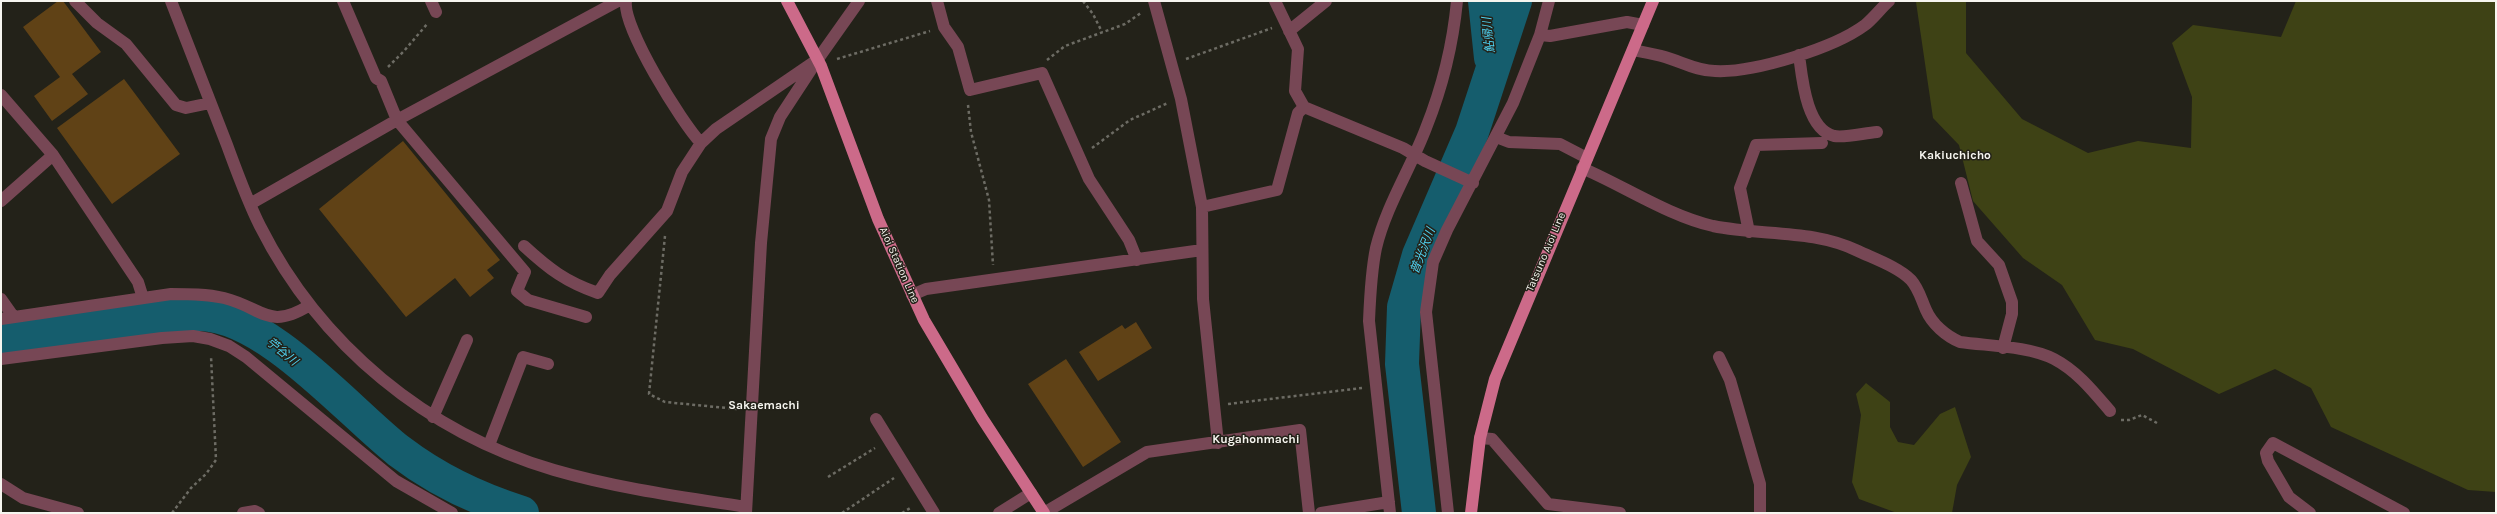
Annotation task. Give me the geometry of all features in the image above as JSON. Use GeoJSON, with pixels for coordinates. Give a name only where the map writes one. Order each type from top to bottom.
{"type":"FeatureCollection","features":[{"type":"Feature","properties":{"kind":"main road","name":"Aioi Station Line"},"geometry":{"type":"LineString","coordinates":[[787,1],[819,62],[878,219],[912,295],[948,361],[1044,513]]}},
{"type":"Feature","properties":{"kind":"main road","name":"Tatsuno Aioi Line"},"geometry":{"type":"LineString","coordinates":[[1471,513],[1480,438],[1495,379],[1653,1]]}},
{"type":"Feature","properties":{"kind":"street"},"geometry":{"type":"LineString","coordinates":[[75,1],[97,23],[126,44],[176,105],[186,108],[210,103]]}},
{"type":"Feature","properties":{"kind":"street"},"geometry":{"type":"LineString","coordinates":[[171,1],[250,204],[272,248],[310,305],[361,362],[408,401],[433,417],[507,454],[584,478],[746,510],[761,243],[771,139],[780,116],[819,62],[859,1]]}},
{"type":"Feature","properties":{"kind":"street"},"geometry":{"type":"LineString","coordinates":[[343,1],[376,78],[381,81],[397,120],[525,272],[517,291],[528,300],[586,317]]}},
{"type":"Feature","properties":{"kind":"street"},"geometry":{"type":"LineString","coordinates":[[431,1],[436,12]]}},
{"type":"Feature","properties":{"kind":"street"},"geometry":{"type":"LineString","coordinates":[[250,204],[397,120],[618,1]]}},
{"type":"Feature","properties":{"kind":"street"},"geometry":{"type":"LineString","coordinates":[[626,1],[625,15],[633,32],[678,113],[701,143]]}},
{"type":"Feature","properties":{"kind":"street"},"geometry":{"type":"LineString","coordinates":[[938,1],[944,26],[958,47],[970,90],[1042,73],[1078,158],[1089,179],[1128,240],[1137,260]]}},
{"type":"Feature","properties":{"kind":"street"},"geometry":{"type":"LineString","coordinates":[[1274,1],[1298,49],[1295,91],[1304,107],[1415,154],[1425,161],[1469,181]]}},
{"type":"Feature","properties":{"kind":"street"},"geometry":{"type":"LineString","coordinates":[[1287,27],[1326,1]]}},
{"type":"Feature","properties":{"kind":"street"},"geometry":{"type":"LineString","coordinates":[[1321,513],[1389,508],[1368,321],[1376,248],[1386,218],[1427,127],[1448,55],[1457,1]]}},
{"type":"Feature","properties":{"kind":"street"},"geometry":{"type":"LineString","coordinates":[[1448,513],[1426,312],[1433,262],[1469,181],[1496,138],[1540,36],[1549,1]]}},
{"type":"Feature","properties":{"kind":"street"},"geometry":{"type":"LineString","coordinates":[[1632,50],[1664,56],[1694,68],[1715,71],[1762,65],[1799,55],[1852,33],[1867,24],[1889,1]]}},
{"type":"Feature","properties":{"kind":"street"},"geometry":{"type":"LineString","coordinates":[[1150,5],[1173,63],[1202,207],[1203,299],[1218,444]]}},
{"type":"Feature","properties":{"kind":"street"},"geometry":{"type":"LineString","coordinates":[[1540,36],[1550,36],[1627,22],[1643,25]]}},
{"type":"Feature","properties":{"kind":"street"},"geometry":{"type":"LineString","coordinates":[[1799,55],[1804,92],[1810,109],[1825,131],[1834,136],[1876,132]]}},
{"type":"Feature","properties":{"kind":"street"},"geometry":{"type":"LineString","coordinates":[[524,246],[551,270],[574,285],[598,293],[610,275],[667,211],[682,172],[701,143],[716,129],[819,62]]}},
{"type":"Feature","properties":{"kind":"street"},"geometry":{"type":"LineString","coordinates":[[1,96],[53,155],[138,282],[144,298]]}},
{"type":"Feature","properties":{"kind":"street"},"geometry":{"type":"LineString","coordinates":[[1202,207],[1277,190],[1298,114],[1304,107]]}},
{"type":"Feature","properties":{"kind":"street"},"geometry":{"type":"LineString","coordinates":[[1496,138],[1508,142],[1560,144],[1585,163],[1689,219],[1749,232],[1815,236],[1833,240],[1904,275],[1912,281],[1919,290],[1931,320],[1949,337],[1960,342],[2035,352],[2053,358],[2086,383],[2110,411]]}},
{"type":"Feature","properties":{"kind":"street"},"geometry":{"type":"LineString","coordinates":[[1749,232],[1740,188],[1756,145],[1822,143]]}},
{"type":"Feature","properties":{"kind":"street"},"geometry":{"type":"LineString","coordinates":[[1,201],[53,155]]}},
{"type":"Feature","properties":{"kind":"street"},"geometry":{"type":"LineString","coordinates":[[1961,183],[1977,241],[1999,265],[2012,302],[2012,314],[2003,348]]}},
{"type":"Feature","properties":{"kind":"street"},"geometry":{"type":"LineString","coordinates":[[912,295],[926,289],[1202,250]]}},
{"type":"Feature","properties":{"kind":"street"},"geometry":{"type":"LineString","coordinates":[[1,299],[7,317],[171,294],[205,295],[225,298],[278,319],[293,315],[310,305]]}},
{"type":"Feature","properties":{"kind":"street"},"geometry":{"type":"LineString","coordinates":[[1,359],[162,338],[193,336],[210,339],[246,357],[396,481],[452,513]]}},
{"type":"Feature","properties":{"kind":"street"},"geometry":{"type":"LineString","coordinates":[[433,417],[467,340]]}},
{"type":"Feature","properties":{"kind":"street"},"geometry":{"type":"LineString","coordinates":[[489,445],[523,357],[548,364]]}},
{"type":"Feature","properties":{"kind":"street"},"geometry":{"type":"LineString","coordinates":[[1719,357],[1730,380],[1760,484],[1760,513]]}},
{"type":"Feature","properties":{"kind":"street"},"geometry":{"type":"LineString","coordinates":[[876,419],[934,513]]}},
{"type":"Feature","properties":{"kind":"street"},"geometry":{"type":"LineString","coordinates":[[1044,513],[1147,452],[1218,444],[1300,430],[1309,513]]}},
{"type":"Feature","properties":{"kind":"street"},"geometry":{"type":"LineString","coordinates":[[1480,438],[1492,439],[1548,504],[1620,513]]}},
{"type":"Feature","properties":{"kind":"street"},"geometry":{"type":"LineString","coordinates":[[2310,513],[2289,497],[2268,461],[2266,453],[2272,443],[2404,513]]}},
{"type":"Feature","properties":{"kind":"street"},"geometry":{"type":"LineString","coordinates":[[1,484],[23,498],[78,513]]}},
{"type":"Feature","properties":{"kind":"street"},"geometry":{"type":"LineString","coordinates":[[999,513],[1031,493]]}},
{"type":"Feature","properties":{"kind":"street"},"geometry":{"type":"LineString","coordinates":[[243,513],[254,511],[258,513]]}},
{"type":"Feature","properties":{"kind":"path"},"geometry":{"type":"LineString","coordinates":[[1084,1],[1094,14],[1102,32]]}},
{"type":"Feature","properties":{"kind":"path"},"geometry":{"type":"LineString","coordinates":[[1042,73],[1044,64],[1051,55],[1065,46],[1125,24],[1150,5]]}},
{"type":"Feature","properties":{"kind":"path"},"geometry":{"type":"LineString","coordinates":[[376,78],[404,51],[436,12]]}},
{"type":"Feature","properties":{"kind":"path"},"geometry":{"type":"LineString","coordinates":[[819,62],[832,61],[944,26]]}},
{"type":"Feature","properties":{"kind":"path"},"geometry":{"type":"LineString","coordinates":[[1173,63],[1287,27]]}},
{"type":"Feature","properties":{"kind":"path"},"geometry":{"type":"LineString","coordinates":[[970,90],[967,98],[971,132],[989,200],[995,280]]}},
{"type":"Feature","properties":{"kind":"path"},"geometry":{"type":"LineString","coordinates":[[1078,158],[1130,120],[1158,106],[1181,99]]}},
{"type":"Feature","properties":{"kind":"path"},"geometry":{"type":"LineString","coordinates":[[667,211],[649,394],[665,402],[752,410]]}},
{"type":"Feature","properties":{"kind":"path"},"geometry":{"type":"LineString","coordinates":[[172,513],[190,488],[206,474],[216,460],[210,339]]}},
{"type":"Feature","properties":{"kind":"path"},"geometry":{"type":"LineString","coordinates":[[1214,406],[1376,386]]}},
{"type":"Feature","properties":{"kind":"path"},"geometry":{"type":"LineString","coordinates":[[2110,411],[2120,420],[2129,420],[2142,415],[2157,423]]}},
{"type":"Feature","properties":{"kind":"path"},"geometry":{"type":"LineString","coordinates":[[828,477],[888,440]]}},
{"type":"Feature","properties":{"kind":"path"},"geometry":{"type":"LineString","coordinates":[[842,513],[907,469]]}},
{"type":"Feature","properties":{"kind":"green space"},"geometry":{"type":"Polygon","coordinates":[[[1966,1],[1966,53],[2022,119],[2088,153],[2138,141],[2191,148],[2192,97],[2172,43],[2193,25],[2281,37],[2296,1],[2496,1],[2496,492],[2468,490],[2331,427],[2311,388],[2275,369],[2219,394],[2133,349],[2095,340],[2062,285],[2023,258],[1973,201],[1959,145],[1933,118],[1916,2],[1966,1]]]}},
{"type":"Feature","properties":{"kind":"green space"},"geometry":{"type":"Polygon","coordinates":[[[1866,383],[1890,402],[1890,427],[1898,442],[1914,445],[1940,414],[1955,407],[1971,457],[1957,485],[1952,513],[1897,513],[1859,499],[1852,482],[1861,415],[1856,394],[1866,383]]]}},
{"type":"Feature","properties":{"kind":"building"},"geometry":{"type":"Polygon","coordinates":[[[58,1],[63,1],[101,52],[72,74],[88,94],[52,121],[34,96],[60,77],[23,27],[58,1]]]}},
{"type":"Feature","properties":{"kind":"building"},"geometry":{"type":"Polygon","coordinates":[[[124,79],[180,154],[112,204],[57,128],[124,79]]]}},
{"type":"Feature","properties":{"kind":"building"},"geometry":{"type":"Polygon","coordinates":[[[403,141],[500,260],[487,270],[494,278],[470,297],[455,278],[406,317],[319,209],[403,141]]]}},
{"type":"Feature","properties":{"kind":"building"},"geometry":{"type":"Polygon","coordinates":[[[1136,322],[1152,348],[1098,381],[1079,352],[1122,325],[1125,329],[1136,322]]]}},
{"type":"Feature","properties":{"kind":"building"},"geometry":{"type":"Polygon","coordinates":[[[1066,359],[1121,442],[1083,467],[1028,384],[1066,359]]]}},
{"type":"Feature","properties":{"kind":"waterway","name":"鮎帰川"},"geometry":{"type":"LineString","coordinates":[[1485,1],[1491,58]]}},
{"type":"Feature","properties":{"kind":"waterway","name":"普光沢川"},"geometry":{"type":"LineString","coordinates":[[1419,513],[1402,364],[1404,307],[1419,255],[1472,132],[1515,1]]}},
{"type":"Feature","properties":{"kind":"waterway","name":"苧谷川"},"geometry":{"type":"LineString","coordinates":[[1,340],[178,315],[201,314],[227,319],[253,331],[280,348],[306,368],[399,451],[428,471],[473,495],[522,513]]}},
{"type":"Feature","properties":{"kind":"district","name":"Kakiuchicho"},"geometry":{"type":"Point","coordinates":[1955,156]}},
{"type":"Feature","properties":{"kind":"district","name":"Sakaemachi"},"geometry":{"type":"Point","coordinates":[764,406]}},
{"type":"Feature","properties":{"kind":"district","name":"Kugahonmachi"},"geometry":{"type":"Point","coordinates":[1256,440]}}]}
